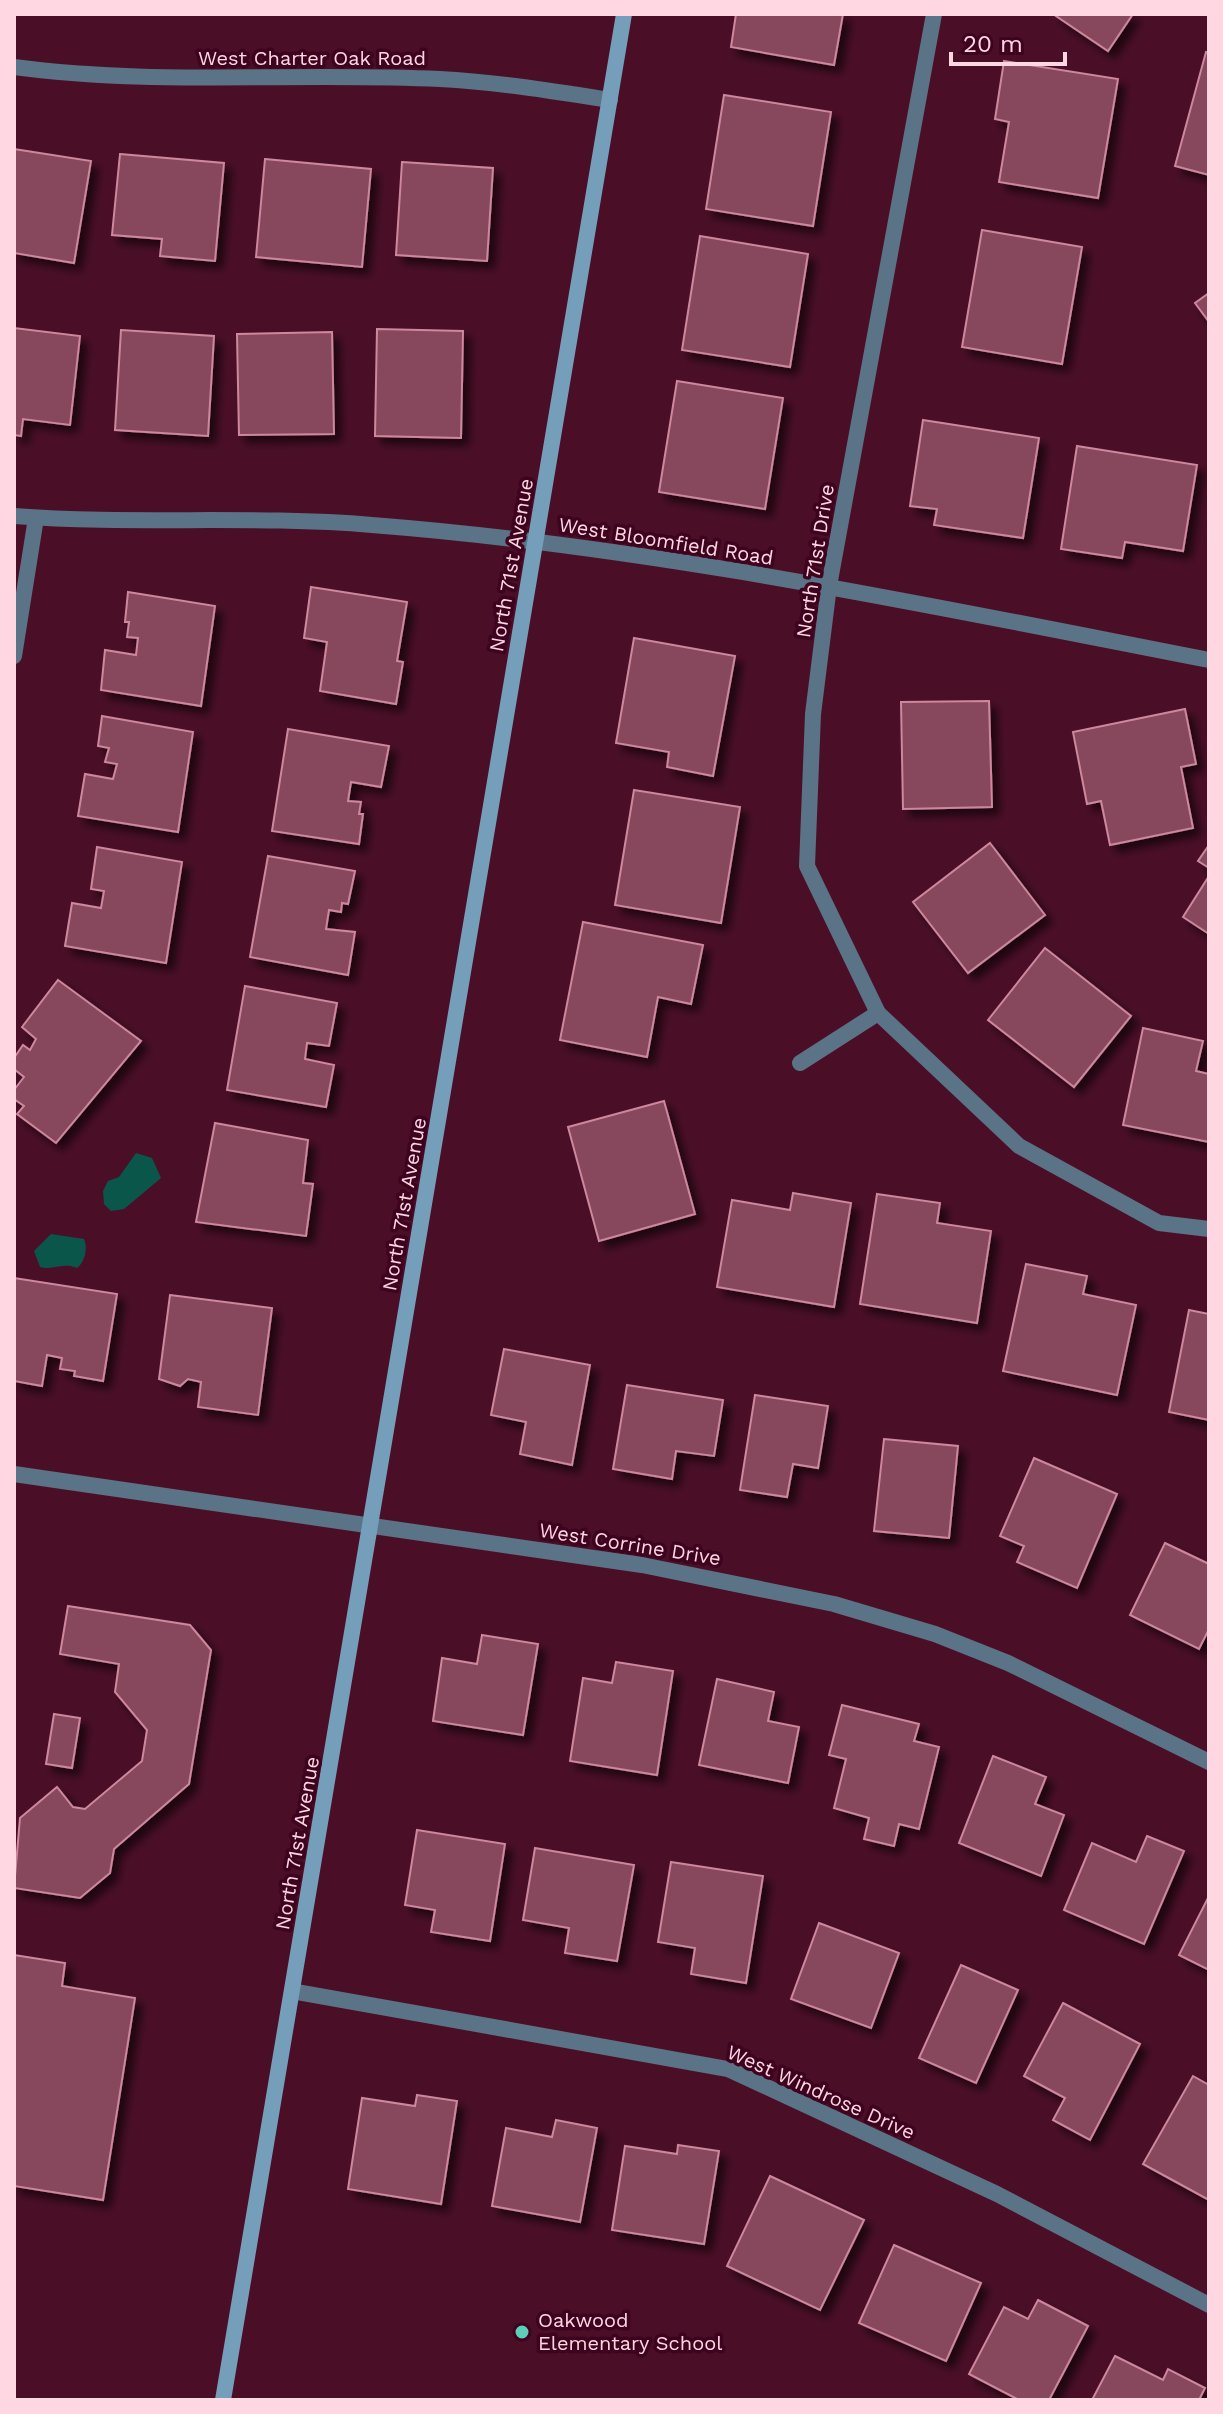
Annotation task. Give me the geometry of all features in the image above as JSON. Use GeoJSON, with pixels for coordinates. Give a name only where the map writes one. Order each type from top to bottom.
{"type":"FeatureCollection","features":[{"type":"Feature","properties":{"kind":"street","name":"North 71st Avenue"},"geometry":{"type":"LineString","coordinates":[[223,2400],[624,14]]}},
{"type":"Feature","properties":{"kind":"street","name":"North 71st Drive"},"geometry":{"type":"LineString","coordinates":[[878,1013],[807,866],[813,714],[829,586],[934,14]]}},
{"type":"Feature","properties":{"kind":"street","name":"West Charter Oak Road"},"geometry":{"type":"LineString","coordinates":[[14,67],[127,76],[440,79],[523,86],[610,100]]}},
{"type":"Feature","properties":{"kind":"street","name":"West Bloomfield Road"},"geometry":{"type":"LineString","coordinates":[[14,516],[370,525],[535,542],[829,586],[1209,660]]}},
{"type":"Feature","properties":{"kind":"street"},"geometry":{"type":"LineString","coordinates":[[14,656],[36,518]]}},
{"type":"Feature","properties":{"kind":"street"},"geometry":{"type":"LineString","coordinates":[[800,1063],[878,1013],[1019,1146],[1159,1223],[1209,1229]]}},
{"type":"Feature","properties":{"kind":"street","name":"West Corrine Drive"},"geometry":{"type":"LineString","coordinates":[[14,1474],[702,1575],[834,1604],[935,1634],[1008,1663],[1099,1705],[1209,1762]]}},
{"type":"Feature","properties":{"kind":"street","name":"West Windrose Drive"},"geometry":{"type":"LineString","coordinates":[[292,1991],[728,2069],[997,2194],[1209,2305]]}},
{"type":"Feature","properties":{"kind":"shaded area"},"geometry":{"type":"Polygon","coordinates":[[[136,1153],[152,1158],[161,1178],[124,1209],[111,1211],[104,1204],[103,1191],[108,1181],[119,1177],[136,1153]]]}},
{"type":"Feature","properties":{"kind":"shaded area"},"geometry":{"type":"Polygon","coordinates":[[[51,1234],[84,1239],[85,1255],[77,1268],[40,1267],[34,1251],[51,1234]]]}},
{"type":"Feature","properties":{"kind":"building"},"geometry":{"type":"Polygon","coordinates":[[[736,14],[843,14],[834,65],[731,47],[736,14]]]}},
{"type":"Feature","properties":{"kind":"building"},"geometry":{"type":"Polygon","coordinates":[[[1053,14],[1133,14],[1108,51],[1053,14]]]}},
{"type":"Feature","properties":{"kind":"building"},"geometry":{"type":"Polygon","coordinates":[[[1206,52],[1209,53],[1209,175],[1175,166],[1206,52]]]}},
{"type":"Feature","properties":{"kind":"building"},"geometry":{"type":"Polygon","coordinates":[[[1004,61],[1118,79],[1098,198],[999,182],[1009,122],[995,119],[1004,61]]]}},
{"type":"Feature","properties":{"kind":"building"},"geometry":{"type":"Polygon","coordinates":[[[724,95],[831,112],[813,226],[706,209],[724,95]]]}},
{"type":"Feature","properties":{"kind":"building"},"geometry":{"type":"Polygon","coordinates":[[[14,149],[91,161],[74,263],[14,253],[14,149]]]}},
{"type":"Feature","properties":{"kind":"building"},"geometry":{"type":"Polygon","coordinates":[[[120,154],[224,163],[215,261],[160,256],[162,239],[112,235],[120,154]]]}},
{"type":"Feature","properties":{"kind":"building"},"geometry":{"type":"Polygon","coordinates":[[[265,159],[371,169],[362,267],[256,257],[265,159]]]}},
{"type":"Feature","properties":{"kind":"building"},"geometry":{"type":"Polygon","coordinates":[[[402,162],[493,168],[487,261],[396,255],[402,162]]]}},
{"type":"Feature","properties":{"kind":"building"},"geometry":{"type":"Polygon","coordinates":[[[982,230],[1082,247],[1062,364],[962,347],[982,230]]]}},
{"type":"Feature","properties":{"kind":"building"},"geometry":{"type":"Polygon","coordinates":[[[700,236],[808,254],[790,367],[682,350],[700,236]]]}},
{"type":"Feature","properties":{"kind":"building"},"geometry":{"type":"Polygon","coordinates":[[[1209,293],[1209,322],[1195,303],[1209,293]]]}},
{"type":"Feature","properties":{"kind":"building"},"geometry":{"type":"Polygon","coordinates":[[[14,328],[80,336],[70,425],[23,419],[21,436],[14,435],[14,328]]]}},
{"type":"Feature","properties":{"kind":"building"},"geometry":{"type":"Polygon","coordinates":[[[377,329],[463,331],[461,438],[375,436],[377,329]]]}},
{"type":"Feature","properties":{"kind":"building"},"geometry":{"type":"Polygon","coordinates":[[[121,330],[214,336],[208,436],[115,430],[121,330]]]}},
{"type":"Feature","properties":{"kind":"building"},"geometry":{"type":"Polygon","coordinates":[[[332,332],[334,434],[239,435],[237,334],[332,332]]]}},
{"type":"Feature","properties":{"kind":"building"},"geometry":{"type":"Polygon","coordinates":[[[677,381],[783,398],[765,509],[659,492],[677,381]]]}},
{"type":"Feature","properties":{"kind":"building"},"geometry":{"type":"Polygon","coordinates":[[[923,420],[1039,438],[1023,538],[934,525],[937,509],[910,506],[923,420]]]}},
{"type":"Feature","properties":{"kind":"building"},"geometry":{"type":"Polygon","coordinates":[[[1077,446],[1197,465],[1183,551],[1125,542],[1122,558],[1061,549],[1077,446]]]}},
{"type":"Feature","properties":{"kind":"building"},"geometry":{"type":"Polygon","coordinates":[[[311,587],[407,602],[397,661],[403,662],[396,704],[320,691],[327,642],[304,638],[311,587]]]}},
{"type":"Feature","properties":{"kind":"building"},"geometry":{"type":"Polygon","coordinates":[[[128,592],[215,606],[201,706],[101,690],[105,650],[136,655],[138,638],[127,637],[129,622],[125,622],[128,592]]]}},
{"type":"Feature","properties":{"kind":"building"},"geometry":{"type":"Polygon","coordinates":[[[634,638],[735,656],[713,776],[667,767],[669,752],[616,743],[634,638]]]}},
{"type":"Feature","properties":{"kind":"building"},"geometry":{"type":"Polygon","coordinates":[[[989,701],[992,807],[903,809],[901,702],[989,701]]]}},
{"type":"Feature","properties":{"kind":"building"},"geometry":{"type":"Polygon","coordinates":[[[1185,709],[1196,764],[1181,767],[1193,828],[1110,845],[1101,801],[1087,804],[1073,732],[1185,709]]]}},
{"type":"Feature","properties":{"kind":"building"},"geometry":{"type":"Polygon","coordinates":[[[102,716],[193,732],[178,832],[78,816],[85,774],[113,779],[117,764],[105,762],[109,748],[98,746],[102,716]]]}},
{"type":"Feature","properties":{"kind":"building"},"geometry":{"type":"Polygon","coordinates":[[[288,729],[389,746],[381,787],[351,782],[348,801],[361,802],[359,814],[363,814],[359,844],[272,831],[288,729]]]}},
{"type":"Feature","properties":{"kind":"building"},"geometry":{"type":"Polygon","coordinates":[[[634,790],[740,807],[721,923],[615,905],[634,790]]]}},
{"type":"Feature","properties":{"kind":"building"},"geometry":{"type":"Polygon","coordinates":[[[990,843],[1045,915],[968,973],[913,902],[990,843]]]}},
{"type":"Feature","properties":{"kind":"building"},"geometry":{"type":"Polygon","coordinates":[[[1209,845],[1209,868],[1198,861],[1209,845]]]}},
{"type":"Feature","properties":{"kind":"building"},"geometry":{"type":"Polygon","coordinates":[[[97,847],[182,862],[166,963],[65,946],[72,903],[101,908],[104,891],[91,889],[97,847]]]}},
{"type":"Feature","properties":{"kind":"building"},"geometry":{"type":"Polygon","coordinates":[[[268,856],[355,871],[348,904],[342,903],[341,912],[329,910],[326,929],[355,932],[348,975],[250,957],[268,856]]]}},
{"type":"Feature","properties":{"kind":"building"},"geometry":{"type":"Polygon","coordinates":[[[1209,876],[1209,934],[1183,917],[1209,876]]]}},
{"type":"Feature","properties":{"kind":"building"},"geometry":{"type":"Polygon","coordinates":[[[583,922],[703,945],[691,1004],[658,997],[647,1057],[560,1040],[583,922]]]}},
{"type":"Feature","properties":{"kind":"building"},"geometry":{"type":"Polygon","coordinates":[[[1045,948],[1131,1016],[1074,1087],[988,1020],[1045,948]]]}},
{"type":"Feature","properties":{"kind":"building"},"geometry":{"type":"Polygon","coordinates":[[[58,980],[141,1041],[56,1143],[17,1114],[24,1106],[14,1099],[14,1090],[24,1077],[14,1069],[14,1058],[23,1045],[30,1050],[36,1039],[22,1027],[58,980]]]}},
{"type":"Feature","properties":{"kind":"building"},"geometry":{"type":"Polygon","coordinates":[[[245,986],[337,1003],[329,1046],[307,1043],[305,1059],[334,1065],[326,1107],[227,1090],[245,986]]]}},
{"type":"Feature","properties":{"kind":"building"},"geometry":{"type":"Polygon","coordinates":[[[1143,1028],[1203,1041],[1196,1071],[1209,1074],[1209,1142],[1123,1125],[1143,1028]]]}},
{"type":"Feature","properties":{"kind":"building"},"geometry":{"type":"Polygon","coordinates":[[[664,1101],[695,1214],[599,1241],[568,1127],[664,1101]]]}},
{"type":"Feature","properties":{"kind":"building"},"geometry":{"type":"Polygon","coordinates":[[[215,1123],[308,1140],[303,1183],[313,1184],[306,1236],[196,1222],[215,1123]]]}},
{"type":"Feature","properties":{"kind":"building"},"geometry":{"type":"Polygon","coordinates":[[[793,1193],[851,1203],[834,1307],[717,1287],[732,1200],[790,1210],[793,1193]]]}},
{"type":"Feature","properties":{"kind":"building"},"geometry":{"type":"Polygon","coordinates":[[[877,1194],[940,1203],[937,1223],[991,1231],[977,1323],[860,1304],[877,1194]]]}},
{"type":"Feature","properties":{"kind":"building"},"geometry":{"type":"Polygon","coordinates":[[[1026,1264],[1087,1276],[1083,1294],[1136,1305],[1117,1395],[1003,1371],[1026,1264]]]}},
{"type":"Feature","properties":{"kind":"building"},"geometry":{"type":"Polygon","coordinates":[[[14,1278],[117,1294],[103,1381],[74,1376],[75,1371],[60,1369],[62,1358],[47,1355],[42,1386],[14,1381],[14,1278]]]}},
{"type":"Feature","properties":{"kind":"building"},"geometry":{"type":"Polygon","coordinates":[[[170,1295],[272,1308],[258,1415],[198,1407],[201,1382],[188,1379],[180,1386],[159,1379],[170,1295]]]}},
{"type":"Feature","properties":{"kind":"building"},"geometry":{"type":"Polygon","coordinates":[[[1189,1310],[1209,1314],[1209,1420],[1169,1412],[1189,1310]]]}},
{"type":"Feature","properties":{"kind":"building"},"geometry":{"type":"Polygon","coordinates":[[[504,1349],[590,1365],[572,1465],[520,1454],[526,1422],[491,1415],[504,1349]]]}},
{"type":"Feature","properties":{"kind":"building"},"geometry":{"type":"Polygon","coordinates":[[[627,1385],[723,1400],[714,1456],[676,1451],[672,1479],[613,1469],[627,1385]]]}},
{"type":"Feature","properties":{"kind":"building"},"geometry":{"type":"Polygon","coordinates":[[[755,1395],[828,1406],[818,1468],[793,1464],[787,1497],[740,1490],[755,1395]]]}},
{"type":"Feature","properties":{"kind":"building"},"geometry":{"type":"Polygon","coordinates":[[[884,1439],[958,1446],[949,1538],[874,1531],[884,1439]]]}},
{"type":"Feature","properties":{"kind":"building"},"geometry":{"type":"Polygon","coordinates":[[[1034,1458],[1117,1494],[1077,1588],[1017,1562],[1024,1546],[1000,1536],[1034,1458]]]}},
{"type":"Feature","properties":{"kind":"building"},"geometry":{"type":"Polygon","coordinates":[[[1165,1543],[1209,1564],[1209,1629],[1199,1649],[1130,1615],[1165,1543]]]}},
{"type":"Feature","properties":{"kind":"building"},"geometry":{"type":"Polygon","coordinates":[[[68,1606],[190,1625],[211,1650],[189,1784],[114,1849],[110,1873],[80,1898],[14,1888],[20,1818],[57,1787],[73,1807],[85,1809],[142,1761],[147,1730],[115,1692],[119,1664],[60,1654],[68,1606]]]}},
{"type":"Feature","properties":{"kind":"building"},"geometry":{"type":"Polygon","coordinates":[[[482,1635],[538,1644],[523,1735],[433,1721],[442,1658],[477,1664],[482,1635]]]}},
{"type":"Feature","properties":{"kind":"building"},"geometry":{"type":"Polygon","coordinates":[[[616,1662],[673,1671],[657,1775],[570,1761],[583,1678],[612,1683],[616,1662]]]}},
{"type":"Feature","properties":{"kind":"building"},"geometry":{"type":"Polygon","coordinates":[[[717,1679],[774,1692],[768,1721],[799,1727],[788,1783],[699,1765],[717,1679]]]}},
{"type":"Feature","properties":{"kind":"building"},"geometry":{"type":"Polygon","coordinates":[[[842,1705],[919,1724],[914,1741],[939,1747],[919,1829],[899,1824],[894,1846],[864,1839],[869,1818],[834,1808],[846,1759],[829,1755],[842,1705]]]}},
{"type":"Feature","properties":{"kind":"building"},"geometry":{"type":"Polygon","coordinates":[[[54,1714],[80,1718],[72,1768],[46,1764],[54,1714]]]}},
{"type":"Feature","properties":{"kind":"building"},"geometry":{"type":"Polygon","coordinates":[[[993,1756],[1046,1777],[1035,1804],[1064,1815],[1041,1876],[959,1843],[993,1756]]]}},
{"type":"Feature","properties":{"kind":"building"},"geometry":{"type":"Polygon","coordinates":[[[417,1830],[505,1844],[490,1941],[431,1932],[435,1910],[405,1905],[417,1830]]]}},
{"type":"Feature","properties":{"kind":"building"},"geometry":{"type":"Polygon","coordinates":[[[1147,1836],[1184,1851],[1144,1944],[1064,1910],[1092,1843],[1136,1862],[1147,1836]]]}},
{"type":"Feature","properties":{"kind":"building"},"geometry":{"type":"Polygon","coordinates":[[[535,1848],[634,1865],[617,1961],[565,1953],[569,1928],[523,1920],[535,1848]]]}},
{"type":"Feature","properties":{"kind":"building"},"geometry":{"type":"Polygon","coordinates":[[[671,1862],[763,1876],[746,1983],[691,1974],[695,1948],[658,1942],[671,1862]]]}},
{"type":"Feature","properties":{"kind":"building"},"geometry":{"type":"Polygon","coordinates":[[[1209,1896],[1209,1970],[1179,1955],[1209,1896]]]}},
{"type":"Feature","properties":{"kind":"building"},"geometry":{"type":"Polygon","coordinates":[[[819,1923],[899,1953],[871,2028],[791,1999],[819,1923]]]}},
{"type":"Feature","properties":{"kind":"building"},"geometry":{"type":"Polygon","coordinates":[[[14,1955],[65,1963],[62,1986],[135,1998],[103,2200],[14,2186],[14,1955]]]}},
{"type":"Feature","properties":{"kind":"building"},"geometry":{"type":"Polygon","coordinates":[[[961,1965],[1018,1990],[976,2083],[919,2058],[961,1965]]]}},
{"type":"Feature","properties":{"kind":"building"},"geometry":{"type":"Polygon","coordinates":[[[1063,2003],[1140,2044],[1090,2140],[1053,2120],[1065,2098],[1024,2076],[1063,2003]]]}},
{"type":"Feature","properties":{"kind":"building"},"geometry":{"type":"Polygon","coordinates":[[[1193,2076],[1209,2085],[1209,2200],[1143,2164],[1193,2076]]]}},
{"type":"Feature","properties":{"kind":"building"},"geometry":{"type":"Polygon","coordinates":[[[417,2095],[457,2101],[441,2204],[348,2189],[362,2098],[415,2106],[417,2095]]]}},
{"type":"Feature","properties":{"kind":"building"},"geometry":{"type":"Polygon","coordinates":[[[556,2120],[597,2128],[580,2222],[492,2206],[506,2128],[552,2137],[556,2120]]]}},
{"type":"Feature","properties":{"kind":"building"},"geometry":{"type":"Polygon","coordinates":[[[678,2145],[719,2151],[704,2244],[612,2230],[625,2146],[677,2154],[678,2145]]]}},
{"type":"Feature","properties":{"kind":"building"},"geometry":{"type":"Polygon","coordinates":[[[770,2176],[864,2220],[820,2310],[727,2266],[770,2176]]]}},
{"type":"Feature","properties":{"kind":"building"},"geometry":{"type":"Polygon","coordinates":[[[894,2245],[981,2283],[946,2361],[859,2323],[894,2245]]]}},
{"type":"Feature","properties":{"kind":"building"},"geometry":{"type":"Polygon","coordinates":[[[1038,2300],[1088,2326],[1049,2400],[1019,2400],[969,2374],[1004,2307],[1028,2319],[1038,2300]]]}},
{"type":"Feature","properties":{"kind":"building"},"geometry":{"type":"Polygon","coordinates":[[[1115,2356],[1163,2380],[1168,2369],[1205,2388],[1199,2400],[1092,2400],[1115,2356]]]}},
{"type":"Feature","properties":{"kind":"place","name":"Oakwood Elementary School"},"geometry":{"type":"Point","coordinates":[522,2332]}}]}
